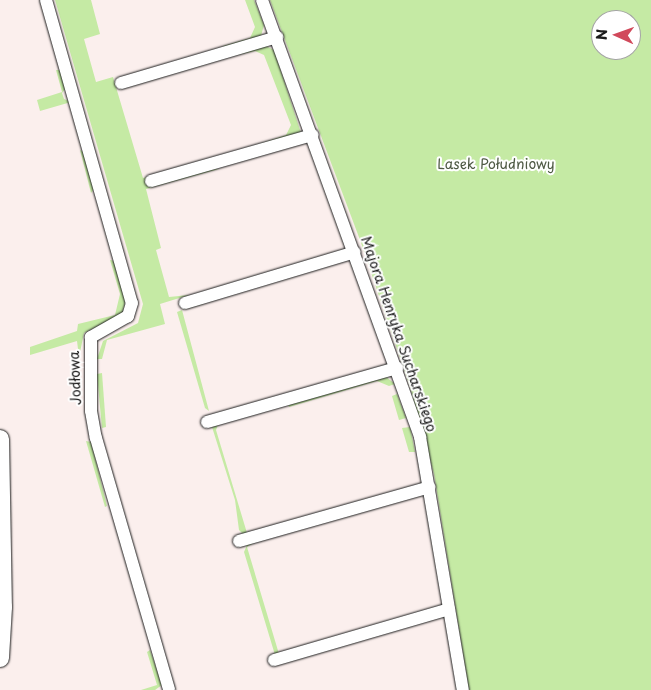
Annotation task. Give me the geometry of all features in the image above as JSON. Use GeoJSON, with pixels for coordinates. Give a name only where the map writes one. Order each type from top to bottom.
{"type":"FeatureCollection","features":[{"type":"Feature","properties":{"kind":"main road"},"geometry":{"type":"LineString","coordinates":[[0,439],[3,607],[0,658]]}},
{"type":"Feature","properties":{"kind":"street","name":"Jodłowa"},"geometry":{"type":"LineString","coordinates":[[46,0],[132,303],[128,316],[91,336],[91,411],[96,438],[169,690]]}},
{"type":"Feature","properties":{"kind":"street","name":"Majora Henryka Sucharskiego"},"geometry":{"type":"LineString","coordinates":[[262,0],[313,135],[420,437],[463,690]]}},
{"type":"Feature","properties":{"kind":"street"},"geometry":{"type":"LineString","coordinates":[[121,83],[276,38]]}},
{"type":"Feature","properties":{"kind":"street"},"geometry":{"type":"LineString","coordinates":[[151,181],[313,135]]}},
{"type":"Feature","properties":{"kind":"street"},"geometry":{"type":"LineString","coordinates":[[185,303],[355,252]]}},
{"type":"Feature","properties":{"kind":"street"},"geometry":{"type":"LineString","coordinates":[[207,422],[397,368]]}},
{"type":"Feature","properties":{"kind":"street"},"geometry":{"type":"LineString","coordinates":[[239,541],[430,487]]}},
{"type":"Feature","properties":{"kind":"street"},"geometry":{"type":"LineString","coordinates":[[274,660],[449,609]]}},
{"type":"Feature","properties":{"kind":"green space"},"geometry":{"type":"Polygon","coordinates":[[[55,0],[91,0],[100,34],[84,39],[96,82],[113,77],[143,178],[164,172],[219,169],[146,189],[161,248],[156,250],[169,297],[189,295],[160,304],[165,324],[107,340],[102,359],[97,359],[103,341],[138,323],[143,304],[55,0]]]}},
{"type":"Feature","properties":{"kind":"green space"},"geometry":{"type":"Polygon","coordinates":[[[245,0],[254,0],[264,25],[261,36],[224,49],[223,46],[250,38],[255,27],[245,0]]]}},
{"type":"Feature","properties":{"kind":"green space","name":"Lasek Południowy"},"geometry":{"type":"Polygon","coordinates":[[[270,0],[651,0],[651,690],[469,690],[434,474],[410,387],[360,240],[270,0]]]}},
{"type":"Feature","properties":{"kind":"green space"},"geometry":{"type":"Polygon","coordinates":[[[266,46],[274,50],[301,133],[247,148],[286,135],[291,125],[264,55],[255,51],[224,58],[266,46]]]}},
{"type":"Feature","properties":{"kind":"green space"},"geometry":{"type":"Polygon","coordinates":[[[56,70],[61,70],[66,88],[62,93],[64,99],[71,102],[40,111],[37,100],[62,92],[56,70]]]}},
{"type":"Feature","properties":{"kind":"green space"},"geometry":{"type":"Polygon","coordinates":[[[80,150],[86,153],[95,188],[91,193],[80,150]]]}},
{"type":"Feature","properties":{"kind":"green space"},"geometry":{"type":"Polygon","coordinates":[[[110,260],[116,261],[125,302],[122,314],[84,333],[79,357],[77,341],[30,355],[30,347],[77,331],[78,324],[115,315],[120,294],[110,260]]]}},
{"type":"Feature","properties":{"kind":"green space"},"geometry":{"type":"Polygon","coordinates":[[[202,302],[203,304],[182,310],[202,302]]]}},
{"type":"Feature","properties":{"kind":"green space"},"geometry":{"type":"Polygon","coordinates":[[[182,310],[209,411],[205,408],[177,312],[182,310]]]}},
{"type":"Feature","properties":{"kind":"green space"},"geometry":{"type":"Polygon","coordinates":[[[102,373],[106,427],[102,428],[97,374],[102,373]]]}},
{"type":"Feature","properties":{"kind":"green space"},"geometry":{"type":"Polygon","coordinates":[[[385,376],[395,384],[389,386],[377,381],[289,407],[288,404],[385,376]]]}},
{"type":"Feature","properties":{"kind":"green space"},"geometry":{"type":"Polygon","coordinates":[[[397,394],[406,418],[399,420],[392,396],[397,394]]]}},
{"type":"Feature","properties":{"kind":"green space"},"geometry":{"type":"Polygon","coordinates":[[[218,425],[216,430],[247,533],[243,534],[239,530],[235,500],[212,427],[218,425]]]}},
{"type":"Feature","properties":{"kind":"green space"},"geometry":{"type":"Polygon","coordinates":[[[410,427],[415,452],[409,452],[402,428],[410,427]]]}},
{"type":"Feature","properties":{"kind":"green space"},"geometry":{"type":"Polygon","coordinates":[[[86,441],[91,442],[107,506],[105,507],[86,441]]]}},
{"type":"Feature","properties":{"kind":"green space"},"geometry":{"type":"Polygon","coordinates":[[[257,541],[247,547],[279,654],[275,655],[244,552],[247,545],[257,541]]]}},
{"type":"Feature","properties":{"kind":"green space"},"geometry":{"type":"Polygon","coordinates":[[[150,650],[162,685],[155,690],[141,690],[157,685],[147,652],[150,650]]]}}]}
